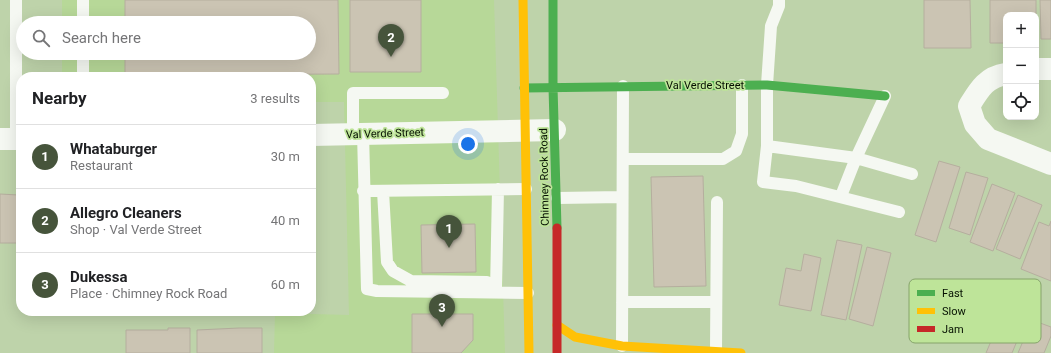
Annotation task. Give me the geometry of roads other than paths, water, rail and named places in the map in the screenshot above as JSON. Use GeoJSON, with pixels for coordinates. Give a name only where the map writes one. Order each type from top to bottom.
{"type":"FeatureCollection","features":[{"type":"Feature","properties":{"kind":"main road","name":"Chimney Rock Road"},"geometry":{"type":"LineString","coordinates":[[523,0],[524,130],[529,353]]}},
{"type":"Feature","properties":{"kind":"main road","name":"Chimney Rock Road"},"geometry":{"type":"LineString","coordinates":[[553,0],[553,87],[557,198],[558,353]]}},
{"type":"Feature","properties":{"kind":"main road","name":"Val Verde Street"},"geometry":{"type":"LineString","coordinates":[[524,88],[767,85],[885,96]]}},
{"type":"Feature","properties":{"kind":"main road"},"geometry":{"type":"LineString","coordinates":[[558,325],[574,337],[622,346],[741,353]]}},
{"type":"Feature","properties":{"kind":"street"},"geometry":{"type":"LineString","coordinates":[[1039,69],[1051,70]]}},
{"type":"Feature","properties":{"kind":"street"},"geometry":{"type":"LineString","coordinates":[[1003,74],[999,75],[982,85],[969,106],[975,124],[988,139],[1051,164]]}},
{"type":"Feature","properties":{"kind":"street","name":"Val Verde Street"},"geometry":{"type":"LineString","coordinates":[[316,135],[555,130]]}},
{"type":"Feature","properties":{"kind":"lane"},"geometry":{"type":"LineString","coordinates":[[12,139],[16,0]]}},
{"type":"Feature","properties":{"kind":"lane"},"geometry":{"type":"LineString","coordinates":[[83,0],[83,16]]}},
{"type":"Feature","properties":{"kind":"lane"},"geometry":{"type":"LineString","coordinates":[[779,0],[779,6],[771,26],[767,85],[767,146],[763,182],[796,186],[841,196],[899,212]]}},
{"type":"Feature","properties":{"kind":"lane"},"geometry":{"type":"LineString","coordinates":[[83,60],[83,72]]}},
{"type":"Feature","properties":{"kind":"lane"},"geometry":{"type":"LineString","coordinates":[[623,159],[723,159],[736,151],[742,134],[742,85]]}},
{"type":"Feature","properties":{"kind":"lane"},"geometry":{"type":"LineString","coordinates":[[622,346],[623,86]]}},
{"type":"Feature","properties":{"kind":"lane"},"geometry":{"type":"LineString","coordinates":[[443,93],[353,93],[364,191],[366,289],[377,292],[528,293]]}},
{"type":"Feature","properties":{"kind":"lane"},"geometry":{"type":"LineString","coordinates":[[841,196],[856,158],[885,96]]}},
{"type":"Feature","properties":{"kind":"lane"},"geometry":{"type":"LineString","coordinates":[[767,146],[856,158],[912,174]]}},
{"type":"Feature","properties":{"kind":"lane"},"geometry":{"type":"LineString","coordinates":[[496,292],[498,189]]}},
{"type":"Feature","properties":{"kind":"lane"},"geometry":{"type":"LineString","coordinates":[[364,191],[526,189]]}},
{"type":"Feature","properties":{"kind":"lane"},"geometry":{"type":"LineString","coordinates":[[383,191],[387,262],[393,271],[411,281],[486,282],[496,292]]}},
{"type":"Feature","properties":{"kind":"lane"},"geometry":{"type":"LineString","coordinates":[[557,198],[622,197]]}},
{"type":"Feature","properties":{"kind":"lane"},"geometry":{"type":"LineString","coordinates":[[716,352],[717,202]]}},
{"type":"Feature","properties":{"kind":"lane"},"geometry":{"type":"LineString","coordinates":[[622,302],[716,302]]}},
{"type":"Feature","properties":{"kind":"place","name":"Allegro Cleaners"},"geometry":{"type":"Point","coordinates":[391,57]}},
{"type":"Feature","properties":{"kind":"place","name":"Whataburger"},"geometry":{"type":"Point","coordinates":[449,248]}},
{"type":"Feature","properties":{"kind":"place","name":"Dukessa"},"geometry":{"type":"Point","coordinates":[442,327]}}]}
